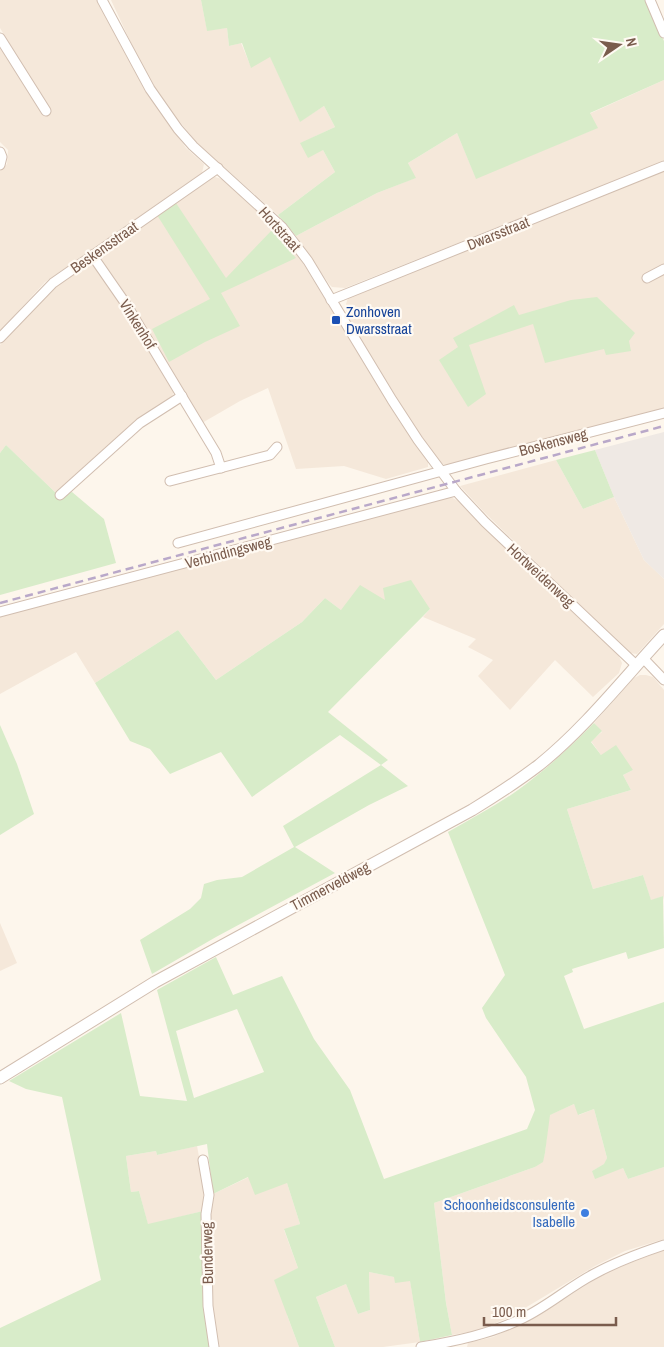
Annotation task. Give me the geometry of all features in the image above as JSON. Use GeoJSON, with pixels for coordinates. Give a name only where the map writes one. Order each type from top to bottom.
{"type":"FeatureCollection","features":[{"type":"Feature","properties":{"kind":"street","name":"Hortstraat"},"geometry":{"type":"LineString","coordinates":[[102,0],[163,110],[193,146],[282,227],[308,261],[392,400],[450,483]]}},
{"type":"Feature","properties":{"kind":"street"},"geometry":{"type":"LineString","coordinates":[[650,0],[664,33]]}},
{"type":"Feature","properties":{"kind":"street"},"geometry":{"type":"LineString","coordinates":[[0,38],[46,111]]}},
{"type":"Feature","properties":{"kind":"street"},"geometry":{"type":"LineString","coordinates":[[0,152],[2,157],[0,165]]}},
{"type":"Feature","properties":{"kind":"street","name":"Dwarsstraat"},"geometry":{"type":"LineString","coordinates":[[331,300],[664,166]]}},
{"type":"Feature","properties":{"kind":"street","name":"Beskensstraat"},"geometry":{"type":"LineString","coordinates":[[0,338],[53,283],[218,168]]}},
{"type":"Feature","properties":{"kind":"street","name":"Vinkenhof"},"geometry":{"type":"LineString","coordinates":[[92,255],[128,307],[182,396],[216,453],[221,468]]}},
{"type":"Feature","properties":{"kind":"street"},"geometry":{"type":"LineString","coordinates":[[647,278],[664,269]]}},
{"type":"Feature","properties":{"kind":"street"},"geometry":{"type":"LineString","coordinates":[[60,495],[140,423],[182,396]]}},
{"type":"Feature","properties":{"kind":"street","name":"Boskensweg"},"geometry":{"type":"LineString","coordinates":[[442,472],[664,413]]}},
{"type":"Feature","properties":{"kind":"street"},"geometry":{"type":"LineString","coordinates":[[170,481],[270,455],[278,446]]}},
{"type":"Feature","properties":{"kind":"street"},"geometry":{"type":"LineString","coordinates":[[306,504],[428,471],[435,464]]}},
{"type":"Feature","properties":{"kind":"street"},"geometry":{"type":"LineString","coordinates":[[178,543],[442,472]]}},
{"type":"Feature","properties":{"kind":"street","name":"Hortweidenweg"},"geometry":{"type":"LineString","coordinates":[[450,483],[492,528],[639,661],[664,680]]}},
{"type":"Feature","properties":{"kind":"street","name":"Verbindingsweg"},"geometry":{"type":"LineString","coordinates":[[0,612],[456,491]]}},
{"type":"Feature","properties":{"kind":"street","name":"Timmerveldweg"},"geometry":{"type":"LineString","coordinates":[[0,1078],[155,982],[472,810],[504,790],[555,751],[664,635]]}},
{"type":"Feature","properties":{"kind":"street","name":"Bunderweg"},"geometry":{"type":"LineString","coordinates":[[203,1160],[208,1195],[206,1214],[208,1306],[214,1347]]}},
{"type":"Feature","properties":{"kind":"street"},"geometry":{"type":"LineString","coordinates":[[421,1347],[459,1344],[523,1318],[594,1273],[637,1254],[664,1245]]}},
{"type":"Feature","properties":{"kind":"shaded area"},"geometry":{"type":"Polygon","coordinates":[[[0,0],[98,0],[142,83],[186,148],[204,164],[202,173],[45,282],[0,331],[0,171],[7,164],[8,150],[0,142],[0,47],[43,116],[50,111],[0,28],[0,0]]]}},
{"type":"Feature","properties":{"kind":"shaded area"},"geometry":{"type":"Polygon","coordinates":[[[111,0],[201,0],[207,30],[227,28],[229,46],[241,43],[251,67],[270,56],[300,121],[324,106],[335,127],[301,143],[323,150],[335,172],[278,215],[198,144],[162,100],[139,60],[111,0]]]}},
{"type":"Feature","properties":{"kind":"shaded area"},"geometry":{"type":"Polygon","coordinates":[[[664,80],[664,161],[345,288],[332,287],[329,284],[296,236],[377,193],[415,178],[408,163],[457,133],[476,178],[597,128],[589,114],[664,80]]]}},
{"type":"Feature","properties":{"kind":"shaded area"},"geometry":{"type":"Polygon","coordinates":[[[664,171],[664,409],[446,465],[442,464],[414,426],[354,329],[346,311],[348,298],[664,171]]]}},
{"type":"Feature","properties":{"kind":"shaded area"},"geometry":{"type":"Polygon","coordinates":[[[215,177],[228,183],[263,215],[299,257],[400,422],[428,462],[428,467],[386,479],[344,466],[296,469],[268,388],[240,401],[202,423],[99,258],[102,252],[210,178],[215,177]]]}},
{"type":"Feature","properties":{"kind":"shaded area"},"geometry":{"type":"Polygon","coordinates":[[[85,264],[96,268],[116,294],[175,390],[171,398],[56,493],[6,445],[0,453],[0,345],[47,293],[85,264]]]}},
{"type":"Feature","properties":{"kind":"shaded area"},"geometry":{"type":"Polygon","coordinates":[[[664,432],[664,579],[644,560],[614,497],[595,450],[664,432]]]}},
{"type":"Feature","properties":{"kind":"shaded area"},"geometry":{"type":"Polygon","coordinates":[[[556,460],[583,509],[614,497],[644,560],[664,579],[664,624],[637,654],[630,653],[625,649],[484,512],[460,486],[556,460]]]}},
{"type":"Feature","properties":{"kind":"shaded area"},"geometry":{"type":"Polygon","coordinates":[[[451,497],[458,501],[617,652],[622,663],[619,673],[593,697],[555,660],[510,710],[478,676],[493,660],[468,647],[476,639],[423,617],[430,609],[386,600],[341,610],[325,598],[302,622],[216,680],[178,630],[95,683],[76,652],[0,694],[0,616],[451,497]]]}},
{"type":"Feature","properties":{"kind":"shaded area"},"geometry":{"type":"Polygon","coordinates":[[[640,675],[653,677],[664,690],[664,900],[663,896],[651,901],[643,875],[593,889],[567,809],[631,790],[623,775],[633,770],[601,755],[591,741],[602,732],[594,723],[634,678],[640,675]]]}},
{"type":"Feature","properties":{"kind":"shaded area"},"geometry":{"type":"Polygon","coordinates":[[[0,923],[17,963],[0,971],[0,923]]]}},
{"type":"Feature","properties":{"kind":"shaded area"},"geometry":{"type":"Polygon","coordinates":[[[574,1104],[579,1115],[594,1109],[607,1158],[605,1164],[592,1171],[623,1168],[628,1179],[664,1167],[664,1239],[625,1251],[595,1266],[510,1317],[479,1330],[452,1335],[446,1303],[434,1203],[535,1167],[542,1162],[545,1153],[549,1115],[574,1104]]]}},
{"type":"Feature","properties":{"kind":"shaded area"},"geometry":{"type":"Polygon","coordinates":[[[197,1146],[204,1183],[203,1211],[148,1225],[139,1191],[131,1192],[126,1156],[156,1151],[157,1155],[197,1146]]]}},
{"type":"Feature","properties":{"kind":"shaded area"},"geometry":{"type":"Polygon","coordinates":[[[249,1177],[287,1183],[300,1224],[284,1230],[298,1268],[287,1315],[299,1347],[218,1347],[212,1302],[210,1227],[213,1194],[249,1177]]]}},
{"type":"Feature","properties":{"kind":"shaded area"},"geometry":{"type":"Polygon","coordinates":[[[664,1250],[664,1347],[467,1347],[468,1343],[493,1337],[523,1323],[549,1309],[600,1276],[664,1250]]]}},
{"type":"Feature","properties":{"kind":"shaded area"},"geometry":{"type":"Polygon","coordinates":[[[369,1272],[410,1280],[420,1342],[383,1347],[335,1347],[316,1297],[346,1284],[358,1314],[370,1310],[369,1272]]]}},
{"type":"Feature","properties":{"kind":"green space"},"geometry":{"type":"Polygon","coordinates":[[[201,0],[645,0],[664,41],[664,80],[590,113],[598,128],[476,179],[457,133],[408,163],[416,178],[377,193],[296,236],[278,215],[335,172],[323,150],[308,158],[300,143],[335,127],[324,106],[300,122],[270,57],[251,68],[242,43],[229,46],[227,28],[207,31],[201,0]]]}},
{"type":"Feature","properties":{"kind":"green space"},"geometry":{"type":"Polygon","coordinates":[[[176,203],[226,278],[272,230],[296,258],[221,293],[240,326],[205,342],[169,362],[152,329],[210,299],[157,215],[176,203]]]}},
{"type":"Feature","properties":{"kind":"green space"},"geometry":{"type":"Polygon","coordinates":[[[597,297],[635,333],[629,341],[631,351],[606,355],[604,349],[545,363],[533,324],[469,345],[486,394],[468,407],[439,360],[458,347],[453,338],[514,305],[519,315],[571,300],[597,297]]]}},
{"type":"Feature","properties":{"kind":"green space"},"geometry":{"type":"Polygon","coordinates":[[[6,445],[59,496],[72,492],[104,519],[116,563],[0,595],[0,453],[6,445]]]}},
{"type":"Feature","properties":{"kind":"green space"},"geometry":{"type":"Polygon","coordinates":[[[595,450],[614,497],[583,509],[556,460],[595,450]]]}},
{"type":"Feature","properties":{"kind":"green space"},"geometry":{"type":"Polygon","coordinates":[[[411,580],[430,609],[328,712],[388,760],[381,765],[340,735],[252,797],[221,752],[170,774],[150,749],[130,741],[95,683],[178,630],[216,680],[302,622],[325,598],[341,610],[360,585],[385,600],[383,588],[411,580]]]}},
{"type":"Feature","properties":{"kind":"green space"},"geometry":{"type":"Polygon","coordinates":[[[594,723],[602,731],[591,742],[601,755],[616,745],[633,770],[623,775],[631,790],[567,809],[593,889],[643,875],[651,900],[663,896],[664,948],[628,959],[626,952],[572,969],[573,972],[564,976],[584,1029],[664,1002],[664,1167],[628,1179],[623,1168],[595,1179],[592,1171],[604,1164],[607,1158],[594,1109],[578,1115],[574,1104],[550,1115],[543,1162],[535,1167],[434,1203],[446,1303],[452,1335],[420,1342],[410,1281],[395,1283],[394,1277],[369,1272],[370,1310],[358,1314],[346,1284],[316,1297],[335,1347],[299,1347],[274,1280],[298,1268],[284,1229],[300,1224],[287,1183],[255,1195],[248,1177],[213,1194],[207,1144],[157,1155],[156,1151],[126,1156],[131,1192],[139,1191],[148,1224],[203,1211],[210,1347],[0,1347],[0,1328],[101,1280],[62,1097],[26,1089],[9,1081],[121,1013],[140,1096],[187,1101],[157,990],[216,957],[233,995],[282,976],[314,1039],[350,1090],[384,1179],[527,1129],[535,1110],[526,1077],[486,1018],[482,1008],[505,975],[448,832],[493,807],[518,790],[548,766],[594,723]],[[237,1009],[176,1031],[194,1098],[264,1072],[237,1009]]]}},
{"type":"Feature","properties":{"kind":"green space"},"geometry":{"type":"Polygon","coordinates":[[[0,725],[17,764],[34,814],[0,835],[0,725]]]}},
{"type":"Feature","properties":{"kind":"green space"},"geometry":{"type":"Polygon","coordinates":[[[381,765],[408,786],[369,805],[295,847],[335,873],[152,974],[140,940],[190,909],[201,898],[204,884],[217,880],[242,877],[294,847],[283,826],[381,765]]]}},
{"type":"Feature","properties":{"kind":"railway"},"geometry":{"type":"LineString","coordinates":[[0,603],[664,426]]}},
{"type":"Feature","properties":{"kind":"place","name":"Zonhoven Dwarsstraat"},"geometry":{"type":"Point","coordinates":[336,320]}},
{"type":"Feature","properties":{"kind":"place","name":"Schoonheidsconsulente Isabelle"},"geometry":{"type":"Point","coordinates":[585,1213]}}]}
